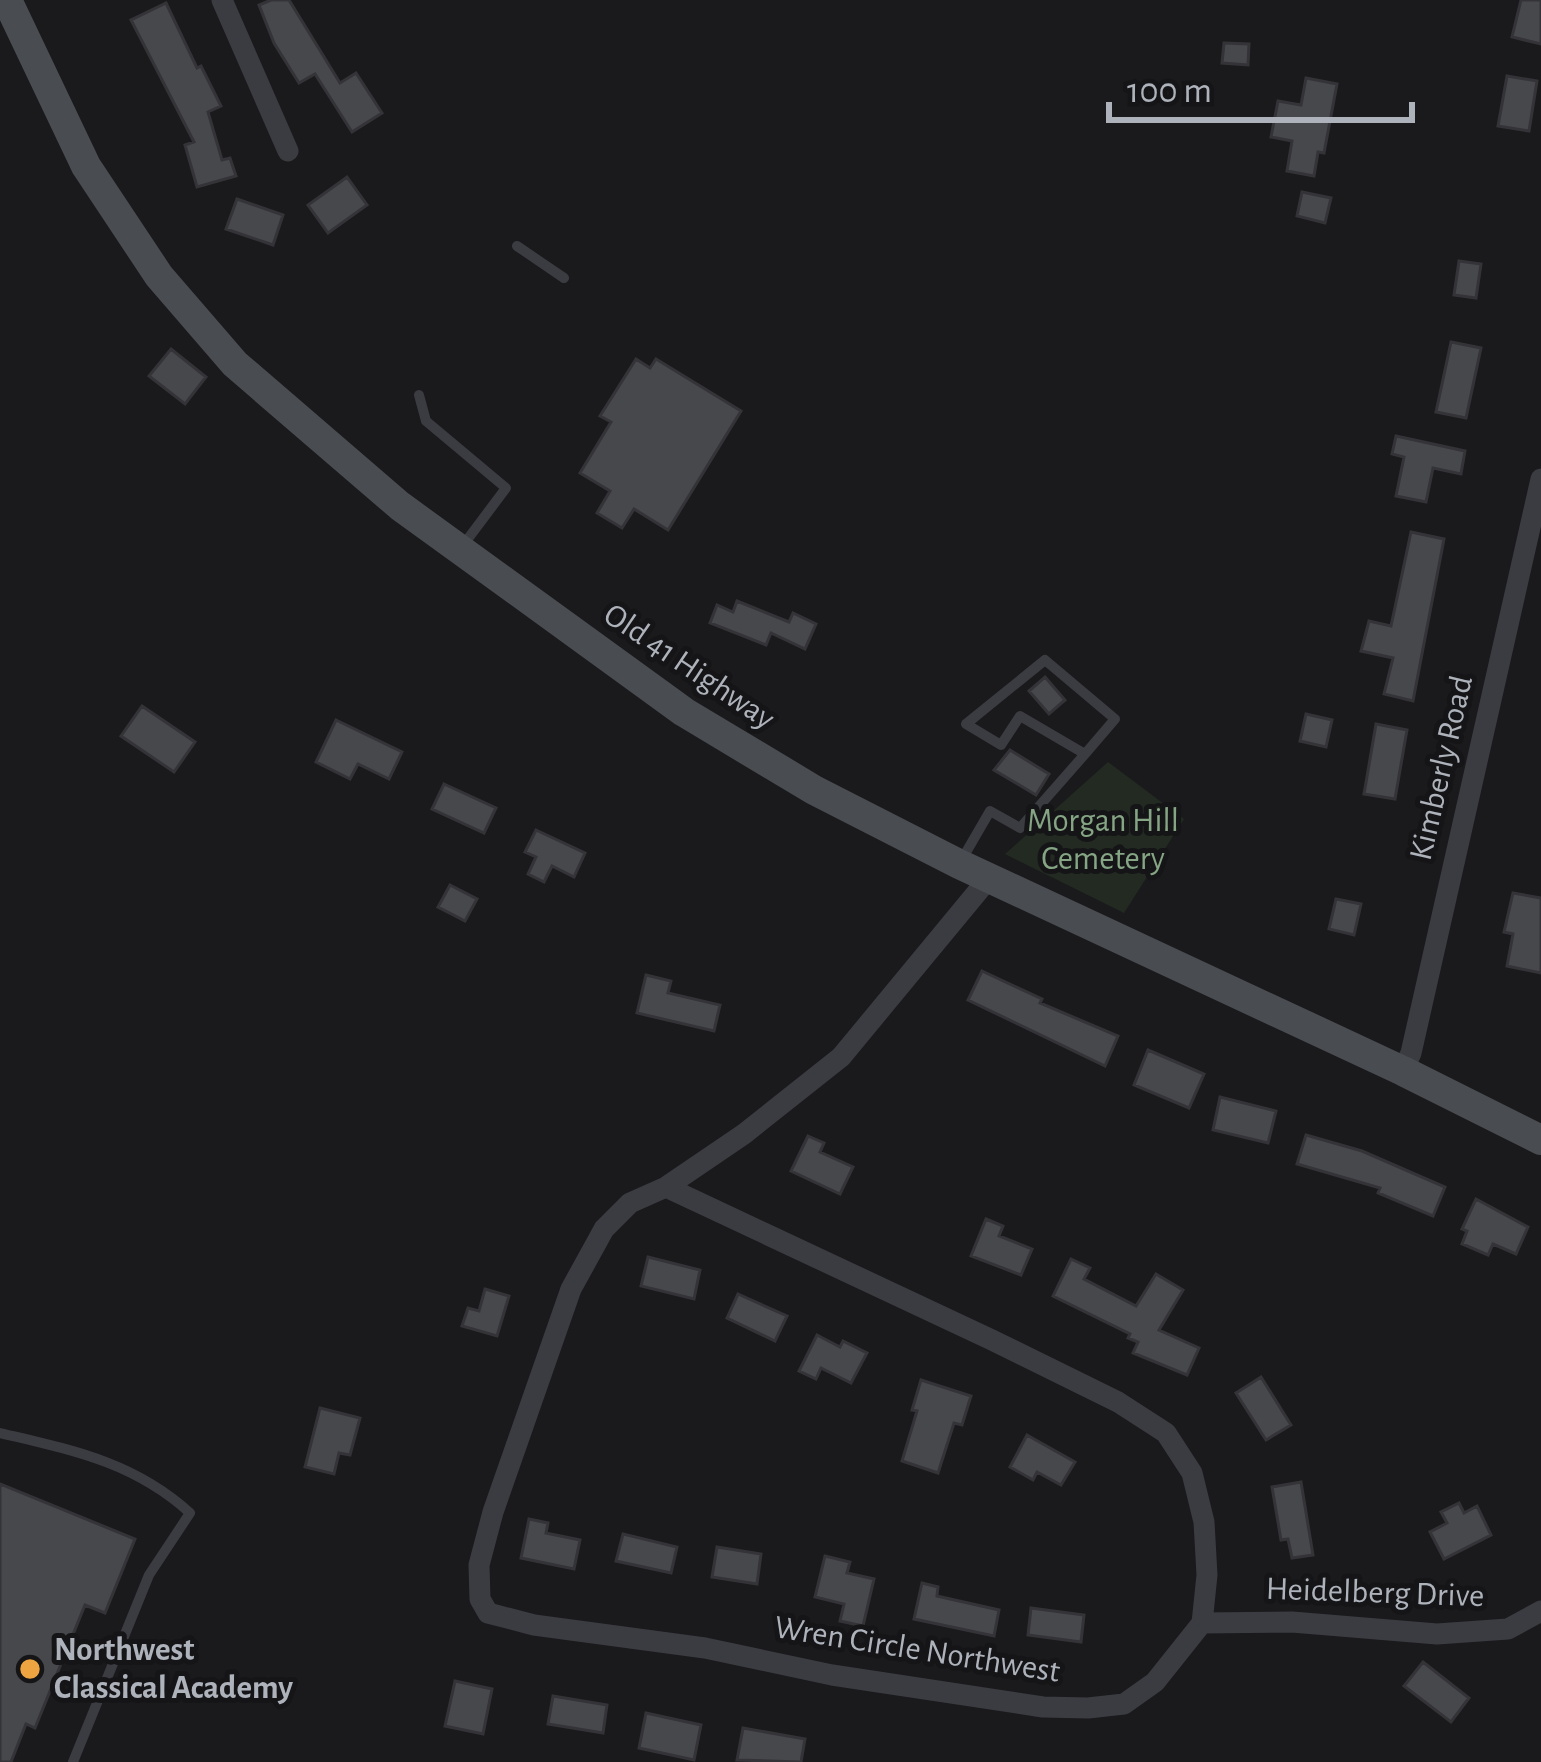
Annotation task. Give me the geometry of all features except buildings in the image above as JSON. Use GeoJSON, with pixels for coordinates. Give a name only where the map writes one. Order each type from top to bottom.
{"type":"FeatureCollection","features":[{"type":"Feature","properties":{"kind":"main road","name":"Old 41 Highway"},"geometry":{"type":"LineString","coordinates":[[7,0],[86,166],[195,320],[289,414],[400,506],[684,712],[853,812],[1403,1071],[1541,1141]]}},
{"type":"Feature","properties":{"kind":"street"},"geometry":{"type":"LineString","coordinates":[[222,0],[288,151]]}},
{"type":"Feature","properties":{"kind":"street","name":"Kimberly Road"},"geometry":{"type":"LineString","coordinates":[[1403,1071],[1541,479]]}},
{"type":"Feature","properties":{"kind":"street"},"geometry":{"type":"LineString","coordinates":[[988,878],[841,1057],[795,1097],[666,1187],[1013,1350],[1118,1402],[1166,1433],[1192,1473],[1204,1522],[1207,1575],[1202,1623]]}},
{"type":"Feature","properties":{"kind":"street","name":"Wren Circle Northwest"},"geometry":{"type":"LineString","coordinates":[[666,1187],[631,1203],[604,1229],[586,1261],[543,1368],[486,1537],[479,1565],[480,1599],[488,1613],[705,1648],[832,1676],[1042,1707],[1124,1704],[1155,1682],[1202,1623]]}},
{"type":"Feature","properties":{"kind":"street","name":"Heidelberg Drive"},"geometry":{"type":"LineString","coordinates":[[1202,1623],[1292,1622],[1437,1634],[1508,1629],[1541,1611]]}},
{"type":"Feature","properties":{"kind":"lane"},"geometry":{"type":"LineString","coordinates":[[517,246],[564,278]]}},
{"type":"Feature","properties":{"kind":"lane"},"geometry":{"type":"LineString","coordinates":[[419,395],[426,421],[506,488],[460,549]]}},
{"type":"Feature","properties":{"kind":"lane"},"geometry":{"type":"LineString","coordinates":[[959,864],[990,811],[1020,828],[1085,754],[1114,719],[1045,660],[966,724],[1001,746],[1020,716],[1085,754]]}},
{"type":"Feature","properties":{"kind":"lane"},"geometry":{"type":"LineString","coordinates":[[0,1432],[103,1459],[161,1487],[190,1513],[148,1575],[73,1762]]}},
{"type":"Feature","properties":{"kind":"green space","name":"Morgan Hill Cemetery"},"geometry":{"type":"Polygon","coordinates":[[[1108,762],[1184,819],[1124,913],[1005,854],[1108,762]]]}},
{"type":"Feature","properties":{"kind":"place","name":"Northwest Classical Academy"},"geometry":{"type":"Point","coordinates":[30,1669]}}]}
